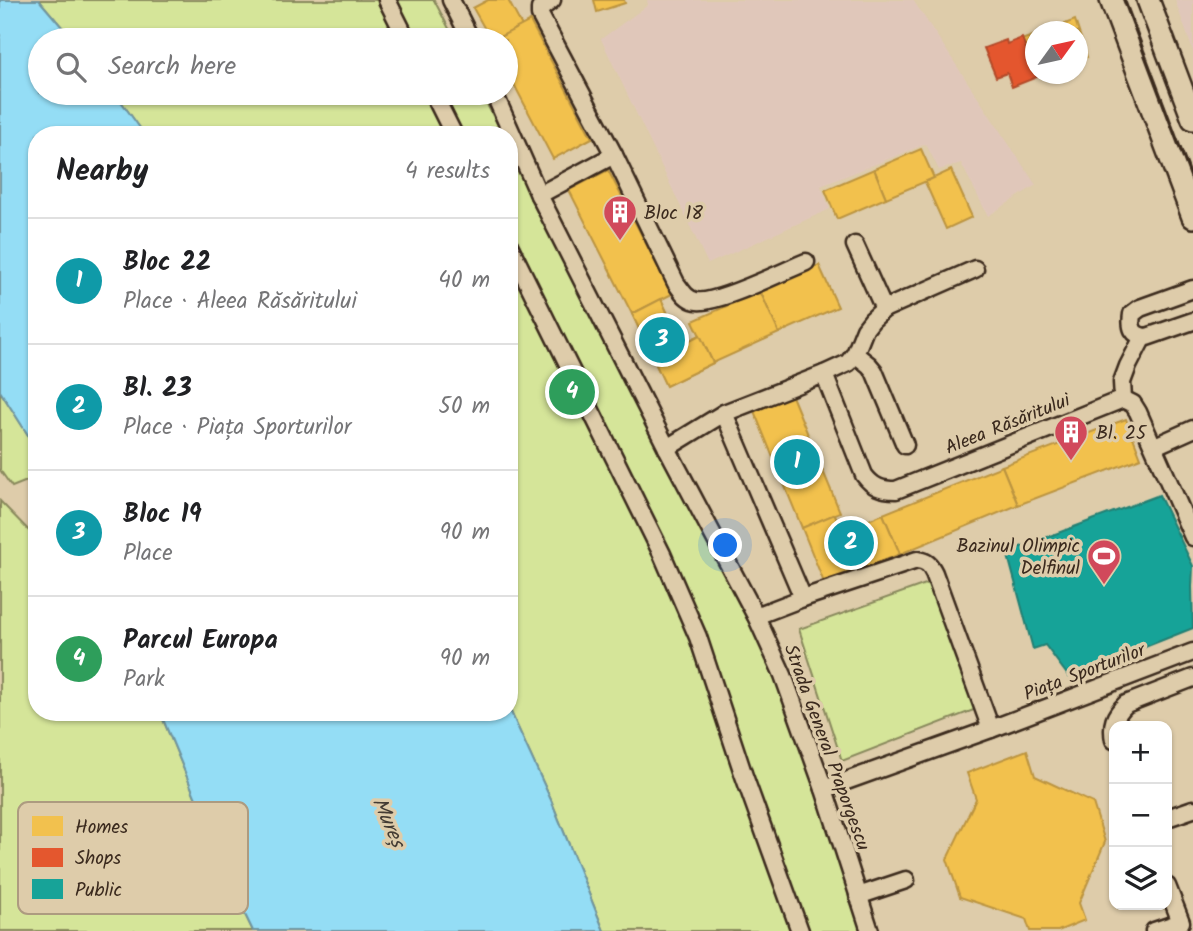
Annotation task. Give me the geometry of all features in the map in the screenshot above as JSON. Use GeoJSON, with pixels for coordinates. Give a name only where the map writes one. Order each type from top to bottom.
{"type":"FeatureCollection","features":[{"type":"Feature","properties":{"kind":"main road"},"geometry":{"type":"LineString","coordinates":[[1111,0],[1193,217]]}},
{"type":"Feature","properties":{"kind":"main road"},"geometry":{"type":"LineString","coordinates":[[1147,0],[1193,119]]}},
{"type":"Feature","properties":{"kind":"street"},"geometry":{"type":"LineString","coordinates":[[387,0],[401,28]]}},
{"type":"Feature","properties":{"kind":"street"},"geometry":{"type":"LineString","coordinates":[[451,0],[465,28]]}},
{"type":"Feature","properties":{"kind":"street"},"geometry":{"type":"LineString","coordinates":[[552,0],[540,9],[540,15],[684,295],[694,301],[706,302],[721,298],[806,261]]}},
{"type":"Feature","properties":{"kind":"street"},"geometry":{"type":"LineString","coordinates":[[439,105],[450,126]]}},
{"type":"Feature","properties":{"kind":"street","name":"Strada General Praporgescu"},"geometry":{"type":"LineString","coordinates":[[499,105],[508,126]]}},
{"type":"Feature","properties":{"kind":"street","name":"Strada General Praporgescu"},"geometry":{"type":"LineString","coordinates":[[518,149],[538,195],[756,616],[783,675],[824,789],[870,931]]}},
{"type":"Feature","properties":{"kind":"street"},"geometry":{"type":"LineString","coordinates":[[538,195],[614,155]]}},
{"type":"Feature","properties":{"kind":"street"},"geometry":{"type":"LineString","coordinates":[[855,245],[884,309]]}},
{"type":"Feature","properties":{"kind":"street"},"geometry":{"type":"LineString","coordinates":[[518,263],[662,554],[698,637],[800,931]]}},
{"type":"Feature","properties":{"kind":"street"},"geometry":{"type":"LineString","coordinates":[[667,448],[724,413],[848,363],[855,354],[865,329],[884,309],[975,269]]}},
{"type":"Feature","properties":{"kind":"street"},"geometry":{"type":"LineString","coordinates":[[1193,289],[1140,308],[1132,314],[1130,324],[1133,332],[1140,337],[1151,337],[1193,321]]}},
{"type":"Feature","properties":{"kind":"street"},"geometry":{"type":"LineString","coordinates":[[1143,337],[1122,382],[1123,399],[1133,404],[1138,412],[1193,537]]}},
{"type":"Feature","properties":{"kind":"street"},"geometry":{"type":"LineString","coordinates":[[855,354],[874,372],[905,445]]}},
{"type":"Feature","properties":{"kind":"street","name":"Aleea Răsăritului"},"geometry":{"type":"LineString","coordinates":[[824,374],[864,475],[872,485],[883,490],[896,490],[1123,399]]}},
{"type":"Feature","properties":{"kind":"street"},"geometry":{"type":"LineString","coordinates":[[724,413],[803,598]]}},
{"type":"Feature","properties":{"kind":"street"},"geometry":{"type":"LineString","coordinates":[[1154,446],[1193,429]]}},
{"type":"Feature","properties":{"kind":"street"},"geometry":{"type":"LineString","coordinates":[[756,616],[803,598],[924,560],[930,564],[934,573],[991,729]]}},
{"type":"Feature","properties":{"kind":"street","name":"Piața Sporturilor"},"geometry":{"type":"LineString","coordinates":[[824,789],[1193,652]]}},
{"type":"Feature","properties":{"kind":"street"},"geometry":{"type":"LineString","coordinates":[[1113,721],[1117,712],[1126,704],[1193,678]]}},
{"type":"Feature","properties":{"kind":"street"},"geometry":{"type":"LineString","coordinates":[[1172,816],[1193,809]]}},
{"type":"Feature","properties":{"kind":"street"},"geometry":{"type":"LineString","coordinates":[[858,895],[906,880]]}},
{"type":"Feature","properties":{"kind":"street"},"geometry":{"type":"LineString","coordinates":[[1154,931],[1182,927],[1172,900]]}},
{"type":"Feature","properties":{"kind":"shaded area"},"geometry":{"type":"Polygon","coordinates":[[[647,0],[913,0],[1036,185],[988,216],[961,163],[939,170],[926,144],[821,186],[830,209],[708,264],[601,39],[648,5],[647,0]]]}},
{"type":"Feature","properties":{"kind":"shaded area"},"geometry":{"type":"Polygon","coordinates":[[[1175,0],[1193,0],[1193,51],[1175,0]]]}},
{"type":"Feature","properties":{"kind":"green space"},"geometry":{"type":"Polygon","coordinates":[[[39,0],[434,0],[449,28],[63,28],[39,0]]]}},
{"type":"Feature","properties":{"kind":"green space"},"geometry":{"type":"Polygon","coordinates":[[[124,105],[487,105],[498,126],[139,126],[124,105]]]}},
{"type":"Feature","properties":{"kind":"green space"},"geometry":{"type":"Polygon","coordinates":[[[518,166],[759,637],[783,692],[861,931],[604,931],[551,800],[515,721],[518,721],[518,166]]]}},
{"type":"Feature","properties":{"kind":"green space"},"geometry":{"type":"Polygon","coordinates":[[[0,391],[28,435],[28,481],[12,487],[0,470],[0,391]]]}},
{"type":"Feature","properties":{"kind":"green space"},"geometry":{"type":"Polygon","coordinates":[[[0,501],[28,530],[28,721],[164,721],[197,802],[18,802],[18,914],[245,914],[253,931],[0,931],[0,501]]]}},
{"type":"Feature","properties":{"kind":"green space"},"geometry":{"type":"Polygon","coordinates":[[[934,581],[979,708],[842,761],[799,629],[934,581]]]}},
{"type":"Feature","properties":{"kind":"water"},"geometry":{"type":"Polygon","coordinates":[[[0,0],[39,0],[63,28],[28,28],[28,105],[124,105],[139,126],[28,126],[28,435],[0,391],[0,0]]]}},
{"type":"Feature","properties":{"kind":"water","name":"Mureș"},"geometry":{"type":"Polygon","coordinates":[[[164,721],[515,721],[551,800],[604,931],[253,931],[245,914],[248,914],[248,802],[197,802],[164,721]]]}},
{"type":"Feature","properties":{"kind":"building: Homes"},"geometry":{"type":"Polygon","coordinates":[[[488,0],[508,0],[522,26],[484,28],[473,8],[488,0]]]}},
{"type":"Feature","properties":{"kind":"building: Homes"},"geometry":{"type":"Polygon","coordinates":[[[594,0],[624,0],[625,3],[597,12],[594,0]]]}},
{"type":"Feature","properties":{"kind":"building: Homes"},"geometry":{"type":"Polygon","coordinates":[[[530,21],[592,138],[553,159],[518,92],[517,28],[530,21]]]}},
{"type":"Feature","properties":{"kind":"building: Homes"},"geometry":{"type":"Polygon","coordinates":[[[921,149],[934,178],[886,198],[874,169],[921,149]]]}},
{"type":"Feature","properties":{"kind":"building: Homes"},"geometry":{"type":"Polygon","coordinates":[[[874,169],[886,198],[837,219],[825,190],[874,169]]]}},
{"type":"Feature","properties":{"kind":"building: Homes","name":"Bloc 18"},"geometry":{"type":"Polygon","coordinates":[[[608,170],[672,294],[632,314],[569,190],[608,170]]]}},
{"type":"Feature","properties":{"kind":"building: Homes"},"geometry":{"type":"Polygon","coordinates":[[[951,170],[972,217],[946,229],[925,182],[951,170]]]}},
{"type":"Feature","properties":{"kind":"building: Homes"},"geometry":{"type":"Polygon","coordinates":[[[819,265],[838,307],[779,333],[760,291],[819,265]]]}},
{"type":"Feature","properties":{"kind":"building: Homes"},"geometry":{"type":"Polygon","coordinates":[[[760,291],[779,333],[713,363],[693,321],[760,291]]]}},
{"type":"Feature","properties":{"kind":"building: Homes"},"geometry":{"type":"Polygon","coordinates":[[[661,299],[682,344],[700,335],[713,363],[666,386],[632,314],[661,299]]]}},
{"type":"Feature","properties":{"kind":"building: Homes"},"geometry":{"type":"Polygon","coordinates":[[[661,299],[682,344],[700,335],[713,363],[666,386],[632,314],[661,299]]]}},
{"type":"Feature","properties":{"kind":"building: Homes"},"geometry":{"type":"Polygon","coordinates":[[[792,396],[840,512],[802,528],[754,411],[792,396]]]}},
{"type":"Feature","properties":{"kind":"building: Homes","name":"Bl. 25"},"geometry":{"type":"Polygon","coordinates":[[[1126,419],[1141,458],[1018,505],[1002,466],[1126,419]]]}},
{"type":"Feature","properties":{"kind":"building: Homes"},"geometry":{"type":"Polygon","coordinates":[[[1002,466],[1018,505],[900,554],[883,514],[1002,466]]]}},
{"type":"Feature","properties":{"kind":"building: Homes"},"geometry":{"type":"Polygon","coordinates":[[[835,514],[841,531],[883,514],[900,554],[825,585],[802,528],[835,514]]]}},
{"type":"Feature","properties":{"kind":"building: Homes"},"geometry":{"type":"Polygon","coordinates":[[[1027,750],[1035,776],[1093,803],[1105,842],[1079,903],[1085,920],[1058,931],[1030,931],[1026,919],[960,897],[947,859],[976,799],[967,773],[1027,750]]]}},
{"type":"Feature","properties":{"kind":"building: Shops"},"geometry":{"type":"Polygon","coordinates":[[[1022,38],[1025,46],[1025,82],[1012,87],[1007,73],[996,77],[984,48],[1006,40],[1007,44],[1022,38]]]}},
{"type":"Feature","properties":{"kind":"building: Public","name":"Bazinul Olimpic Delfinul"},"geometry":{"type":"Polygon","coordinates":[[[1159,495],[1193,566],[1193,628],[1069,677],[1045,645],[1033,649],[1007,552],[1159,495]]]}},
{"type":"Feature","properties":{"kind":"tram line"},"geometry":{"type":"LineString","coordinates":[[1125,0],[1193,180]]}},
{"type":"Feature","properties":{"kind":"place","name":"Bloc 18"},"geometry":{"type":"Point","coordinates":[620,242]}},
{"type":"Feature","properties":{"kind":"place","name":"Bloc 19"},"geometry":{"type":"Point","coordinates":[662,340]}},
{"type":"Feature","properties":{"kind":"place","name":"Parcul Europa"},"geometry":{"type":"Point","coordinates":[572,392]}},
{"type":"Feature","properties":{"kind":"place","name":"Bloc 22"},"geometry":{"type":"Point","coordinates":[797,462]}},
{"type":"Feature","properties":{"kind":"place","name":"Bl. 25"},"geometry":{"type":"Point","coordinates":[1071,462]}},
{"type":"Feature","properties":{"kind":"place","name":"Bl. 23"},"geometry":{"type":"Point","coordinates":[851,543]}},
{"type":"Feature","properties":{"kind":"place","name":"Bazinul Olimpic Delfinul"},"geometry":{"type":"Point","coordinates":[1104,586]}}]}
